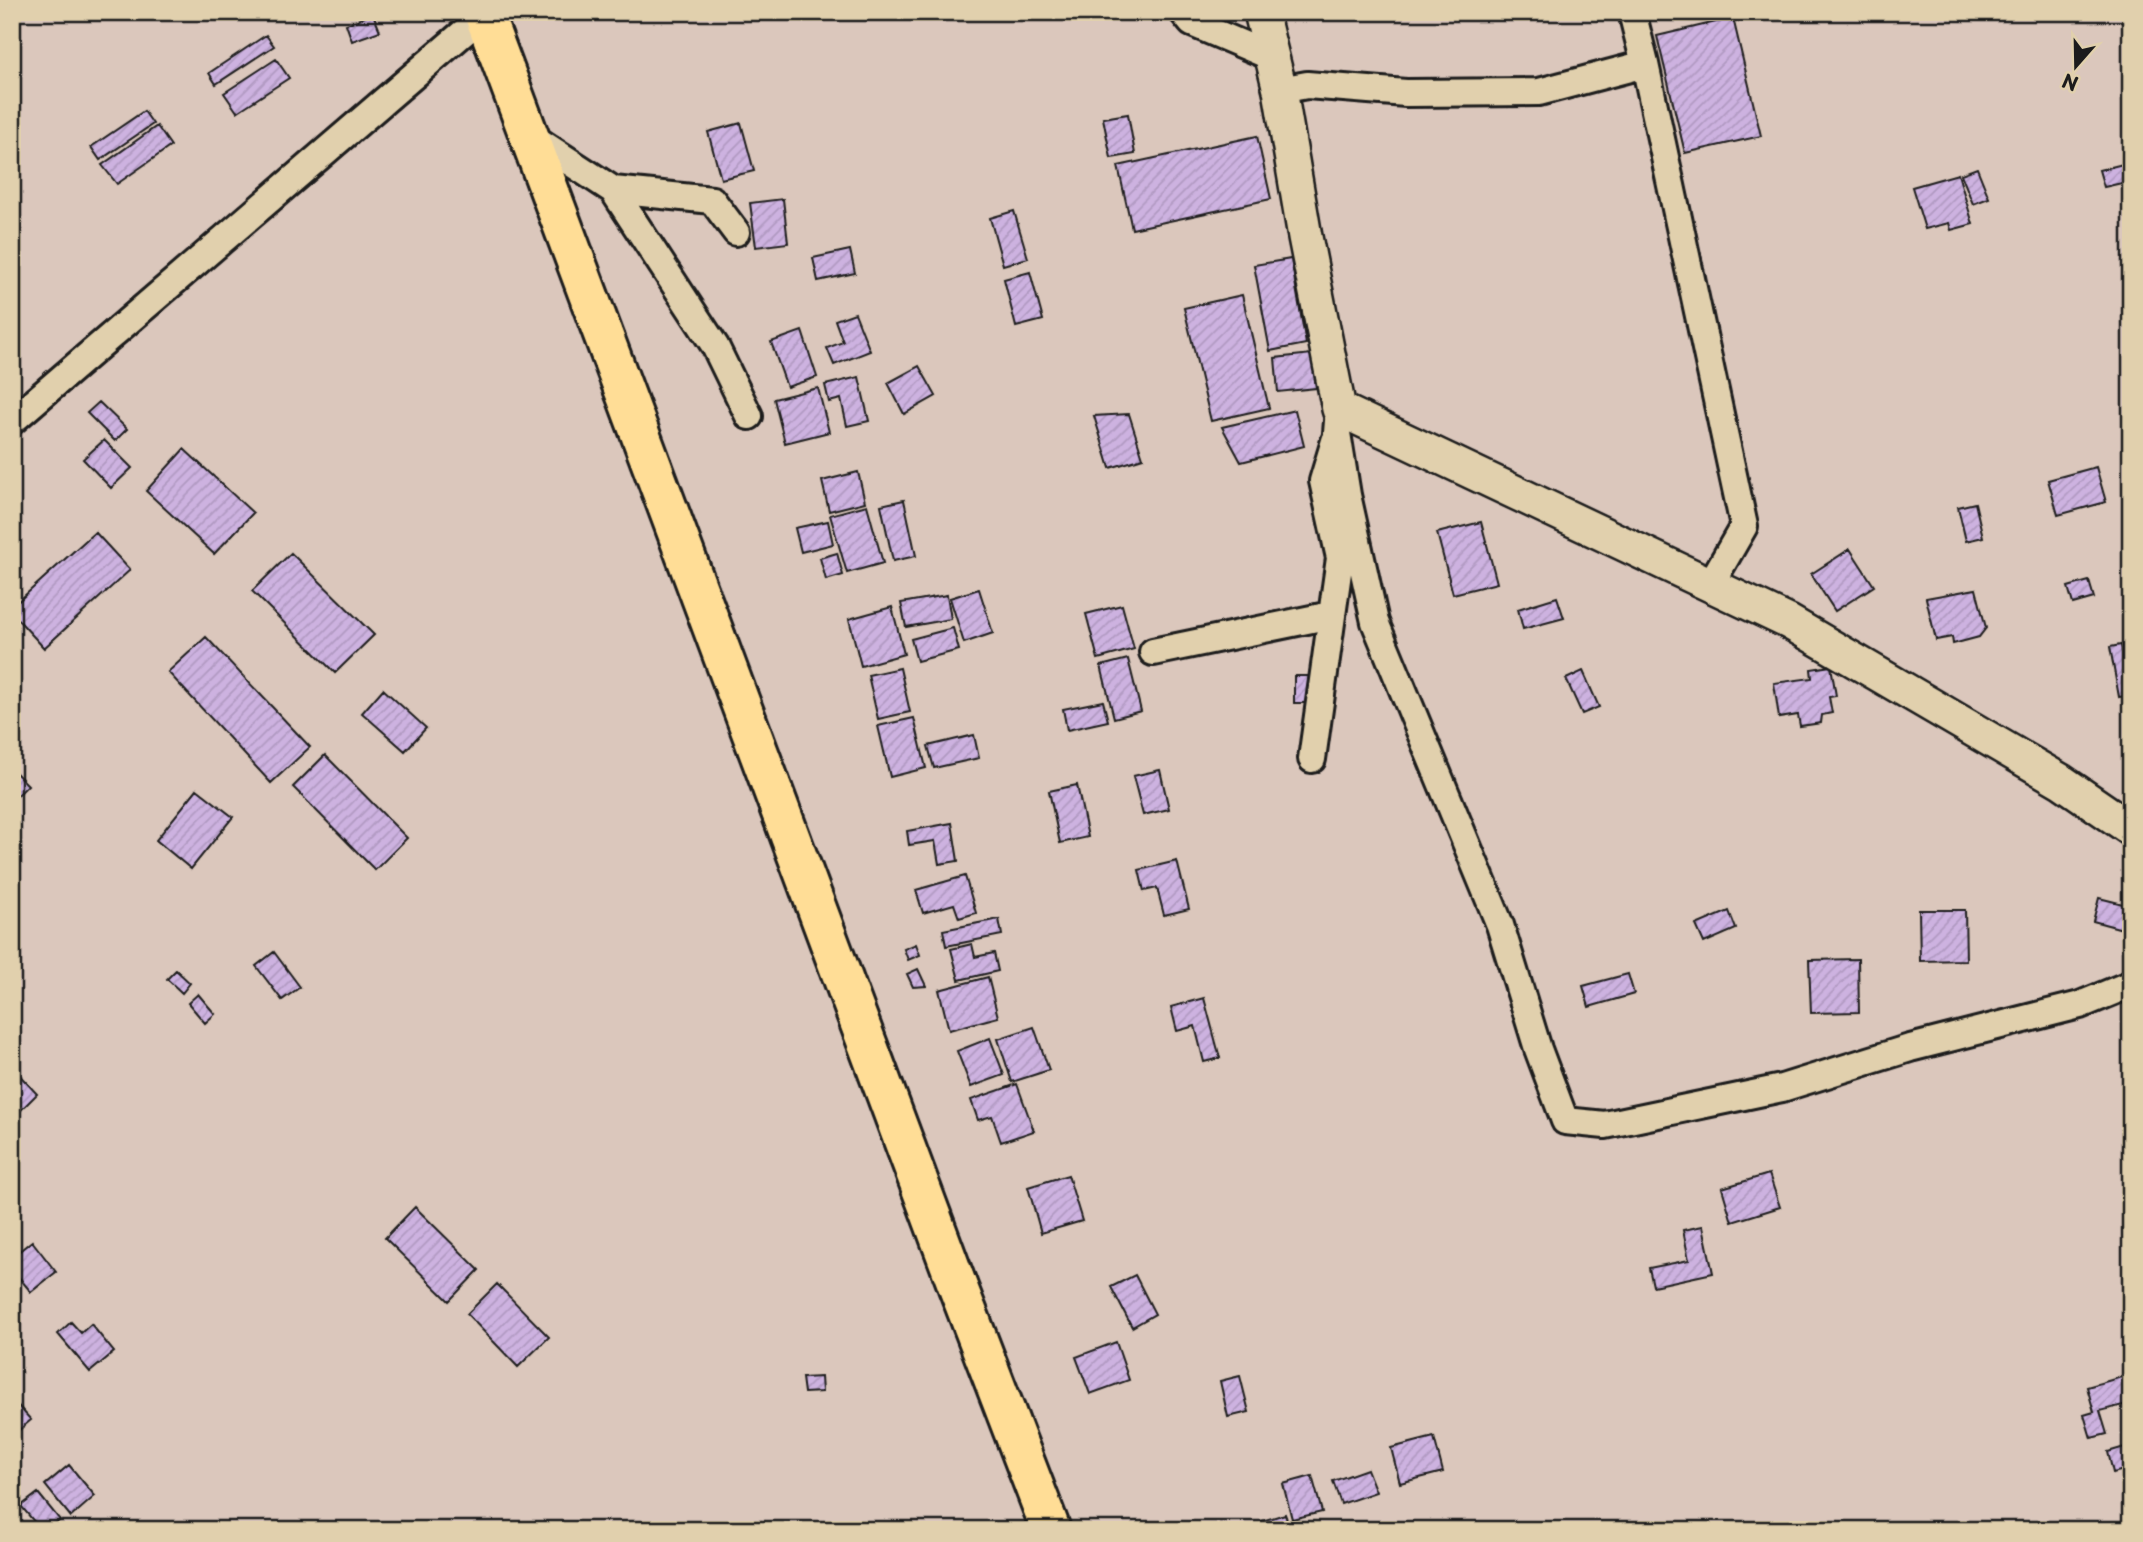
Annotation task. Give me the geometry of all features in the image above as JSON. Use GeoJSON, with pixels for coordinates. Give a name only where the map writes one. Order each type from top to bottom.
{"type":"FeatureCollection","features":[{"type":"Feature","properties":{"kind":"main road"},"geometry":{"type":"LineString","coordinates":[[484,14],[954,1278],[1051,1530]]}},
{"type":"Feature","properties":{"kind":"street"},"geometry":{"type":"LineString","coordinates":[[1183,12],[1192,23],[1272,57]]}},
{"type":"Feature","properties":{"kind":"street"},"geometry":{"type":"LineString","coordinates":[[1261,12],[1280,90],[1338,421],[1347,495],[1375,622],[1500,925],[1538,1049],[1564,1121],[1605,1125],[1782,1088],[1910,1048],[2080,1005],[2131,984]]}},
{"type":"Feature","properties":{"kind":"street"},"geometry":{"type":"LineString","coordinates":[[1632,12],[1744,526],[1710,585]]}},
{"type":"Feature","properties":{"kind":"street"},"geometry":{"type":"LineString","coordinates":[[12,421],[484,14]]}},
{"type":"Feature","properties":{"kind":"street"},"geometry":{"type":"LineString","coordinates":[[1280,90],[1307,85],[1406,93],[1539,92],[1645,64]]}},
{"type":"Feature","properties":{"kind":"street"},"geometry":{"type":"LineString","coordinates":[[529,135],[613,190],[715,346],[749,416]]}},
{"type":"Feature","properties":{"kind":"street"},"geometry":{"type":"LineString","coordinates":[[613,190],[712,200],[736,232]]}},
{"type":"Feature","properties":{"kind":"street"},"geometry":{"type":"LineString","coordinates":[[1338,421],[1710,585],[1801,629],[2060,781],[2131,828]]}},
{"type":"Feature","properties":{"kind":"street"},"geometry":{"type":"LineString","coordinates":[[1312,759],[1340,558],[1323,481],[1338,421]]}},
{"type":"Feature","properties":{"kind":"street"},"geometry":{"type":"LineString","coordinates":[[1153,652],[1331,615]]}},
{"type":"Feature","properties":{"kind":"building"},"geometry":{"type":"Polygon","coordinates":[[[373,14],[380,31],[352,41],[346,24],[373,14]]]}},
{"type":"Feature","properties":{"kind":"building"},"geometry":{"type":"Polygon","coordinates":[[[1733,18],[1761,136],[1685,153],[1657,36],[1733,18]]]}},
{"type":"Feature","properties":{"kind":"building"},"geometry":{"type":"Polygon","coordinates":[[[266,35],[274,46],[216,84],[209,73],[266,35]]]}},
{"type":"Feature","properties":{"kind":"building"},"geometry":{"type":"Polygon","coordinates":[[[276,59],[289,78],[237,112],[224,93],[276,59]]]}},
{"type":"Feature","properties":{"kind":"building"},"geometry":{"type":"Polygon","coordinates":[[[144,111],[153,124],[100,160],[91,147],[144,111]]]}},
{"type":"Feature","properties":{"kind":"building"},"geometry":{"type":"Polygon","coordinates":[[[1128,114],[1135,154],[1111,158],[1103,118],[1128,114]]]}},
{"type":"Feature","properties":{"kind":"building"},"geometry":{"type":"Polygon","coordinates":[[[741,123],[754,171],[721,179],[708,132],[741,123]]]}},
{"type":"Feature","properties":{"kind":"building"},"geometry":{"type":"Polygon","coordinates":[[[157,126],[171,146],[117,184],[102,165],[157,126]]]}},
{"type":"Feature","properties":{"kind":"building"},"geometry":{"type":"Polygon","coordinates":[[[1257,136],[1271,199],[1132,229],[1118,166],[1257,136]]]}},
{"type":"Feature","properties":{"kind":"building"},"geometry":{"type":"Polygon","coordinates":[[[2131,162],[2131,181],[2104,187],[2099,170],[2131,162]]]}},
{"type":"Feature","properties":{"kind":"building"},"geometry":{"type":"Polygon","coordinates":[[[1977,168],[1989,198],[1973,204],[1961,174],[1977,168]]]}},
{"type":"Feature","properties":{"kind":"building"},"geometry":{"type":"Polygon","coordinates":[[[1958,174],[1973,224],[1951,230],[1949,223],[1925,229],[1912,187],[1958,174]]]}},
{"type":"Feature","properties":{"kind":"building"},"geometry":{"type":"Polygon","coordinates":[[[783,199],[788,243],[756,247],[750,203],[783,199]]]}},
{"type":"Feature","properties":{"kind":"building"},"geometry":{"type":"Polygon","coordinates":[[[1014,211],[1028,258],[1003,265],[990,218],[1014,211]]]}},
{"type":"Feature","properties":{"kind":"building"},"geometry":{"type":"Polygon","coordinates":[[[850,250],[855,273],[818,281],[813,258],[850,250]]]}},
{"type":"Feature","properties":{"kind":"building"},"geometry":{"type":"Polygon","coordinates":[[[1291,259],[1306,344],[1270,351],[1254,265],[1291,259]]]}},
{"type":"Feature","properties":{"kind":"building"},"geometry":{"type":"Polygon","coordinates":[[[1030,272],[1043,320],[1016,327],[1004,279],[1030,272]]]}},
{"type":"Feature","properties":{"kind":"building"},"geometry":{"type":"Polygon","coordinates":[[[1242,295],[1269,408],[1211,421],[1184,308],[1242,295]]]}},
{"type":"Feature","properties":{"kind":"building"},"geometry":{"type":"Polygon","coordinates":[[[855,313],[870,351],[834,365],[827,348],[843,342],[835,320],[855,313]]]}},
{"type":"Feature","properties":{"kind":"building"},"geometry":{"type":"Polygon","coordinates":[[[802,331],[817,377],[787,387],[771,342],[802,331]]]}},
{"type":"Feature","properties":{"kind":"building"},"geometry":{"type":"Polygon","coordinates":[[[1312,354],[1316,388],[1278,392],[1275,358],[1312,354]]]}},
{"type":"Feature","properties":{"kind":"building"},"geometry":{"type":"Polygon","coordinates":[[[919,366],[936,396],[904,414],[888,383],[919,366]]]}},
{"type":"Feature","properties":{"kind":"building"},"geometry":{"type":"Polygon","coordinates":[[[859,377],[869,421],[847,426],[841,399],[829,402],[825,385],[859,377]]]}},
{"type":"Feature","properties":{"kind":"building"},"geometry":{"type":"Polygon","coordinates":[[[818,388],[829,432],[785,443],[774,399],[818,388]]]}},
{"type":"Feature","properties":{"kind":"building"},"geometry":{"type":"Polygon","coordinates":[[[99,402],[127,429],[115,441],[87,413],[99,402]]]}},
{"type":"Feature","properties":{"kind":"building"},"geometry":{"type":"Polygon","coordinates":[[[1295,410],[1304,446],[1241,462],[1222,427],[1295,410]]]}},
{"type":"Feature","properties":{"kind":"building"},"geometry":{"type":"Polygon","coordinates":[[[1129,414],[1143,458],[1110,468],[1094,416],[1129,414]]]}},
{"type":"Feature","properties":{"kind":"building"},"geometry":{"type":"Polygon","coordinates":[[[104,440],[132,468],[111,488],[83,459],[104,440]]]}},
{"type":"Feature","properties":{"kind":"building"},"geometry":{"type":"Polygon","coordinates":[[[184,449],[253,513],[214,554],[146,491],[184,449]]]}},
{"type":"Feature","properties":{"kind":"building"},"geometry":{"type":"Polygon","coordinates":[[[2096,467],[2106,502],[2058,515],[2048,480],[2096,467]]]}},
{"type":"Feature","properties":{"kind":"building"},"geometry":{"type":"Polygon","coordinates":[[[858,472],[865,502],[829,511],[822,481],[858,472]]]}},
{"type":"Feature","properties":{"kind":"building"},"geometry":{"type":"Polygon","coordinates":[[[904,500],[916,556],[893,561],[881,505],[904,500]]]}},
{"type":"Feature","properties":{"kind":"building"},"geometry":{"type":"Polygon","coordinates":[[[1975,503],[1983,537],[1966,541],[1958,507],[1975,503]]]}},
{"type":"Feature","properties":{"kind":"building"},"geometry":{"type":"Polygon","coordinates":[[[867,505],[883,563],[847,573],[830,515],[867,505]]]}},
{"type":"Feature","properties":{"kind":"building"},"geometry":{"type":"Polygon","coordinates":[[[828,521],[833,544],[801,552],[795,528],[828,521]]]}},
{"type":"Feature","properties":{"kind":"building"},"geometry":{"type":"Polygon","coordinates":[[[1481,522],[1497,583],[1453,594],[1437,533],[1481,522]]]}},
{"type":"Feature","properties":{"kind":"building"},"geometry":{"type":"Polygon","coordinates":[[[95,532],[130,570],[44,648],[12,613],[12,607],[95,532]]]}},
{"type":"Feature","properties":{"kind":"building"},"geometry":{"type":"Polygon","coordinates":[[[1850,549],[1874,586],[1835,611],[1811,574],[1850,549]]]}},
{"type":"Feature","properties":{"kind":"building"},"geometry":{"type":"Polygon","coordinates":[[[291,553],[374,635],[335,673],[252,591],[291,553]]]}},
{"type":"Feature","properties":{"kind":"building"},"geometry":{"type":"Polygon","coordinates":[[[837,553],[843,575],[826,580],[820,558],[837,553]]]}},
{"type":"Feature","properties":{"kind":"building"},"geometry":{"type":"Polygon","coordinates":[[[2089,581],[2094,598],[2073,604],[2068,587],[2089,581]]]}},
{"type":"Feature","properties":{"kind":"building"},"geometry":{"type":"Polygon","coordinates":[[[979,589],[993,633],[964,643],[950,598],[979,589]]]}},
{"type":"Feature","properties":{"kind":"building"},"geometry":{"type":"Polygon","coordinates":[[[1976,589],[1986,628],[1979,637],[1953,644],[1952,637],[1936,640],[1926,598],[1976,589]]]}},
{"type":"Feature","properties":{"kind":"building"},"geometry":{"type":"Polygon","coordinates":[[[947,595],[951,619],[906,627],[901,603],[947,595]]]}},
{"type":"Feature","properties":{"kind":"building"},"geometry":{"type":"Polygon","coordinates":[[[1557,597],[1564,618],[1523,629],[1518,609],[1557,597]]]}},
{"type":"Feature","properties":{"kind":"building"},"geometry":{"type":"Polygon","coordinates":[[[1122,605],[1134,649],[1098,659],[1086,614],[1122,605]]]}},
{"type":"Feature","properties":{"kind":"building"},"geometry":{"type":"Polygon","coordinates":[[[892,607],[904,654],[861,666],[849,619],[892,607]]]}},
{"type":"Feature","properties":{"kind":"building"},"geometry":{"type":"Polygon","coordinates":[[[953,628],[959,650],[917,661],[911,639],[953,628]]]}},
{"type":"Feature","properties":{"kind":"building"},"geometry":{"type":"Polygon","coordinates":[[[206,637],[310,747],[271,783],[168,672],[206,637]]]}},
{"type":"Feature","properties":{"kind":"building"},"geometry":{"type":"Polygon","coordinates":[[[2121,645],[2124,658],[2131,657],[2131,695],[2119,697],[2110,647],[2121,645]]]}},
{"type":"Feature","properties":{"kind":"building"},"geometry":{"type":"Polygon","coordinates":[[[1128,659],[1141,711],[1114,718],[1101,666],[1128,659]]]}},
{"type":"Feature","properties":{"kind":"building"},"geometry":{"type":"Polygon","coordinates":[[[1831,666],[1836,696],[1829,697],[1832,713],[1822,715],[1821,723],[1800,726],[1798,715],[1779,718],[1774,683],[1812,678],[1811,669],[1831,666]]]}},
{"type":"Feature","properties":{"kind":"building"},"geometry":{"type":"Polygon","coordinates":[[[900,668],[910,712],[878,719],[868,675],[900,668]]]}},
{"type":"Feature","properties":{"kind":"building"},"geometry":{"type":"Polygon","coordinates":[[[1583,671],[1599,707],[1582,714],[1566,679],[1583,671]]]}},
{"type":"Feature","properties":{"kind":"building"},"geometry":{"type":"Polygon","coordinates":[[[1294,676],[1315,676],[1314,703],[1294,703],[1294,676]]]}},
{"type":"Feature","properties":{"kind":"building"},"geometry":{"type":"Polygon","coordinates":[[[383,689],[426,728],[405,751],[362,713],[383,689]]]}},
{"type":"Feature","properties":{"kind":"building"},"geometry":{"type":"Polygon","coordinates":[[[1103,701],[1108,721],[1067,730],[1063,709],[1103,701]]]}},
{"type":"Feature","properties":{"kind":"building"},"geometry":{"type":"Polygon","coordinates":[[[914,718],[926,768],[890,777],[878,726],[914,718]]]}},
{"type":"Feature","properties":{"kind":"building"},"geometry":{"type":"Polygon","coordinates":[[[974,735],[979,758],[934,768],[928,746],[974,735]]]}},
{"type":"Feature","properties":{"kind":"building"},"geometry":{"type":"Polygon","coordinates":[[[325,755],[407,838],[375,870],[293,787],[325,755]]]}},
{"type":"Feature","properties":{"kind":"building"},"geometry":{"type":"Polygon","coordinates":[[[12,769],[28,785],[12,801],[12,769]]]}},
{"type":"Feature","properties":{"kind":"building"},"geometry":{"type":"Polygon","coordinates":[[[1160,770],[1169,809],[1143,815],[1133,776],[1160,770]]]}},
{"type":"Feature","properties":{"kind":"building"},"geometry":{"type":"Polygon","coordinates":[[[1077,785],[1088,837],[1060,843],[1049,791],[1077,785]]]}},
{"type":"Feature","properties":{"kind":"building"},"geometry":{"type":"Polygon","coordinates":[[[197,789],[233,817],[191,869],[156,840],[197,789]]]}},
{"type":"Feature","properties":{"kind":"building"},"geometry":{"type":"Polygon","coordinates":[[[952,823],[958,861],[939,864],[935,841],[909,845],[907,831],[952,823]]]}},
{"type":"Feature","properties":{"kind":"building"},"geometry":{"type":"Polygon","coordinates":[[[1177,861],[1189,909],[1164,915],[1157,888],[1144,891],[1139,870],[1177,861]]]}},
{"type":"Feature","properties":{"kind":"building"},"geometry":{"type":"Polygon","coordinates":[[[965,876],[976,913],[959,918],[954,904],[923,913],[916,890],[965,876]]]}},
{"type":"Feature","properties":{"kind":"building"},"geometry":{"type":"Polygon","coordinates":[[[2099,898],[2131,906],[2126,930],[2093,921],[2099,898]]]}},
{"type":"Feature","properties":{"kind":"building"},"geometry":{"type":"Polygon","coordinates":[[[1919,910],[1965,910],[1966,960],[1920,961],[1919,910]]]}},
{"type":"Feature","properties":{"kind":"building"},"geometry":{"type":"Polygon","coordinates":[[[1729,911],[1736,929],[1704,943],[1696,925],[1729,911]]]}},
{"type":"Feature","properties":{"kind":"building"},"geometry":{"type":"Polygon","coordinates":[[[999,919],[1002,935],[946,946],[943,930],[999,919]]]}},
{"type":"Feature","properties":{"kind":"building"},"geometry":{"type":"Polygon","coordinates":[[[916,944],[920,955],[908,960],[904,949],[916,944]]]}},
{"type":"Feature","properties":{"kind":"building"},"geometry":{"type":"Polygon","coordinates":[[[972,944],[975,957],[994,953],[998,971],[959,980],[951,949],[972,944]]]}},
{"type":"Feature","properties":{"kind":"building"},"geometry":{"type":"Polygon","coordinates":[[[274,952],[300,987],[282,1000],[256,966],[274,952]]]}},
{"type":"Feature","properties":{"kind":"building"},"geometry":{"type":"Polygon","coordinates":[[[1858,959],[1859,1012],[1811,1013],[1809,960],[1858,959]]]}},
{"type":"Feature","properties":{"kind":"building"},"geometry":{"type":"Polygon","coordinates":[[[918,969],[926,986],[913,987],[907,974],[918,969]]]}},
{"type":"Feature","properties":{"kind":"building"},"geometry":{"type":"Polygon","coordinates":[[[176,970],[190,983],[182,993],[167,979],[176,970]]]}},
{"type":"Feature","properties":{"kind":"building"},"geometry":{"type":"Polygon","coordinates":[[[1628,974],[1634,994],[1589,1007],[1583,986],[1628,974]]]}},
{"type":"Feature","properties":{"kind":"building"},"geometry":{"type":"Polygon","coordinates":[[[988,977],[998,1017],[949,1030],[939,990],[988,977]]]}},
{"type":"Feature","properties":{"kind":"building"},"geometry":{"type":"Polygon","coordinates":[[[198,994],[215,1014],[205,1023],[188,1003],[198,994]]]}},
{"type":"Feature","properties":{"kind":"building"},"geometry":{"type":"Polygon","coordinates":[[[1204,998],[1220,1058],[1204,1062],[1195,1026],[1177,1031],[1171,1007],[1204,998]]]}},
{"type":"Feature","properties":{"kind":"building"},"geometry":{"type":"Polygon","coordinates":[[[1034,1027],[1049,1070],[1012,1082],[998,1039],[1034,1027]]]}},
{"type":"Feature","properties":{"kind":"building"},"geometry":{"type":"Polygon","coordinates":[[[990,1038],[1004,1075],[971,1087],[957,1051],[990,1038]]]}},
{"type":"Feature","properties":{"kind":"building"},"geometry":{"type":"Polygon","coordinates":[[[12,1067],[37,1094],[20,1111],[12,1103],[12,1067]]]}},
{"type":"Feature","properties":{"kind":"building"},"geometry":{"type":"Polygon","coordinates":[[[1017,1084],[1034,1131],[1001,1142],[992,1116],[978,1120],[971,1100],[1017,1084]]]}},
{"type":"Feature","properties":{"kind":"building"},"geometry":{"type":"Polygon","coordinates":[[[1769,1174],[1780,1207],[1732,1222],[1722,1188],[1769,1174]]]}},
{"type":"Feature","properties":{"kind":"building"},"geometry":{"type":"Polygon","coordinates":[[[1068,1175],[1082,1221],[1041,1233],[1028,1187],[1068,1175]]]}},
{"type":"Feature","properties":{"kind":"building"},"geometry":{"type":"Polygon","coordinates":[[[415,1207],[479,1270],[449,1301],[385,1238],[415,1207]]]}},
{"type":"Feature","properties":{"kind":"building"},"geometry":{"type":"Polygon","coordinates":[[[1703,1226],[1713,1273],[1653,1286],[1649,1268],[1689,1260],[1683,1230],[1703,1226]]]}},
{"type":"Feature","properties":{"kind":"building"},"geometry":{"type":"Polygon","coordinates":[[[32,1241],[56,1272],[31,1292],[12,1269],[12,1257],[32,1241]]]}},
{"type":"Feature","properties":{"kind":"building"},"geometry":{"type":"Polygon","coordinates":[[[1135,1275],[1155,1314],[1132,1327],[1111,1287],[1135,1275]]]}},
{"type":"Feature","properties":{"kind":"building"},"geometry":{"type":"Polygon","coordinates":[[[497,1284],[549,1337],[518,1367],[467,1314],[497,1284]]]}},
{"type":"Feature","properties":{"kind":"building"},"geometry":{"type":"Polygon","coordinates":[[[71,1322],[81,1333],[91,1324],[114,1352],[90,1372],[58,1334],[71,1322]]]}},
{"type":"Feature","properties":{"kind":"building"},"geometry":{"type":"Polygon","coordinates":[[[1116,1342],[1129,1380],[1090,1394],[1076,1357],[1116,1342]]]}},
{"type":"Feature","properties":{"kind":"building"},"geometry":{"type":"Polygon","coordinates":[[[1240,1376],[1249,1412],[1228,1417],[1220,1381],[1240,1376]]]}},
{"type":"Feature","properties":{"kind":"building"},"geometry":{"type":"Polygon","coordinates":[[[2125,1376],[2131,1403],[2100,1411],[2107,1434],[2091,1438],[2084,1415],[2094,1412],[2087,1387],[2125,1376]]]}},
{"type":"Feature","properties":{"kind":"building"},"geometry":{"type":"Polygon","coordinates":[[[821,1377],[822,1392],[804,1393],[802,1378],[821,1377]]]}},
{"type":"Feature","properties":{"kind":"building"},"geometry":{"type":"Polygon","coordinates":[[[12,1399],[31,1420],[12,1436],[12,1399]]]}},
{"type":"Feature","properties":{"kind":"building"},"geometry":{"type":"Polygon","coordinates":[[[1434,1437],[1443,1472],[1400,1483],[1391,1448],[1434,1437]]]}},
{"type":"Feature","properties":{"kind":"building"},"geometry":{"type":"Polygon","coordinates":[[[2131,1445],[2131,1468],[2113,1473],[2108,1452],[2131,1445]]]}},
{"type":"Feature","properties":{"kind":"building"},"geometry":{"type":"Polygon","coordinates":[[[69,1465],[95,1496],[71,1517],[45,1485],[69,1465]]]}},
{"type":"Feature","properties":{"kind":"building"},"geometry":{"type":"Polygon","coordinates":[[[1367,1469],[1376,1492],[1341,1504],[1333,1481],[1367,1469]]]}},
{"type":"Feature","properties":{"kind":"building"},"geometry":{"type":"Polygon","coordinates":[[[1312,1476],[1322,1512],[1292,1519],[1283,1484],[1312,1476]]]}},
{"type":"Feature","properties":{"kind":"building"},"geometry":{"type":"Polygon","coordinates":[[[38,1493],[60,1520],[47,1530],[41,1530],[21,1506],[38,1493]]]}},
{"type":"Feature","properties":{"kind":"building"},"geometry":{"type":"Polygon","coordinates":[[[1285,1514],[1290,1527],[1265,1530],[1262,1521],[1285,1514]]]}}]}
